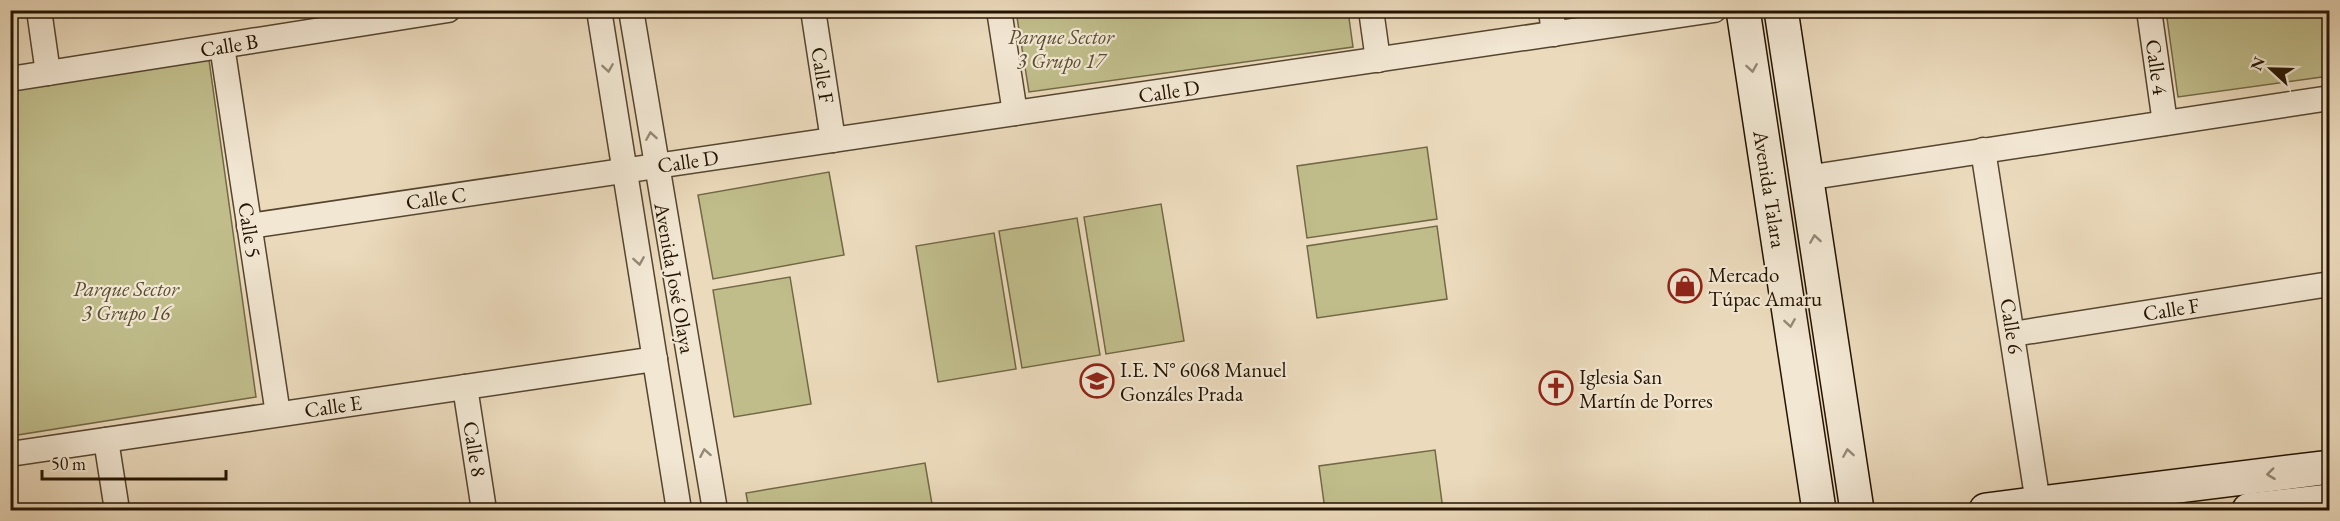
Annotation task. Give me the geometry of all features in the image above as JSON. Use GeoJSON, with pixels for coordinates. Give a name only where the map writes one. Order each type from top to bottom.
{"type":"FeatureCollection","features":[{"type":"Feature","properties":{"kind":"street"},"geometry":{"type":"LineString","coordinates":[[39,10],[48,73]]}},
{"type":"Feature","properties":{"kind":"street","name":"Calle B"},"geometry":{"type":"LineString","coordinates":[[10,79],[448,10]]}},
{"type":"Feature","properties":{"kind":"street","name":"Avenida José Olaya"},"geometry":{"type":"LineString","coordinates":[[599,10],[679,510]]}},
{"type":"Feature","properties":{"kind":"street","name":"Avenida José Olaya"},"geometry":{"type":"LineString","coordinates":[[631,10],[715,510]]}},
{"type":"Feature","properties":{"kind":"street","name":"Calle F"},"geometry":{"type":"LineString","coordinates":[[813,10],[833,140]]}},
{"type":"Feature","properties":{"kind":"street"},"geometry":{"type":"LineString","coordinates":[[999,10],[1015,113]]}},
{"type":"Feature","properties":{"kind":"street"},"geometry":{"type":"LineString","coordinates":[[1371,10],[1378,60]]}},
{"type":"Feature","properties":{"kind":"street","name":"Calle D"},"geometry":{"type":"LineString","coordinates":[[624,171],[1378,60],[1553,22],[1714,10]]}},
{"type":"Feature","properties":{"kind":"street","name":"Avenida Talara"},"geometry":{"type":"LineString","coordinates":[[1743,10],[1819,510]]}},
{"type":"Feature","properties":{"kind":"street","name":"Avenida Talara"},"geometry":{"type":"LineString","coordinates":[[1781,10],[1857,510]]}},
{"type":"Feature","properties":{"kind":"street","name":"Calle 4"},"geometry":{"type":"LineString","coordinates":[[2149,10],[2165,123]]}},
{"type":"Feature","properties":{"kind":"street","name":"Calle 5"},"geometry":{"type":"LineString","coordinates":[[222,46],[278,414]]}},
{"type":"Feature","properties":{"kind":"street"},"geometry":{"type":"LineString","coordinates":[[1806,178],[2330,98]]}},
{"type":"Feature","properties":{"kind":"street","name":"Calle 6"},"geometry":{"type":"LineString","coordinates":[[1983,150],[2038,503]]}},
{"type":"Feature","properties":{"kind":"street","name":"Calle C"},"geometry":{"type":"LineString","coordinates":[[249,226],[624,171]]}},
{"type":"Feature","properties":{"kind":"street","name":"Calle F"},"geometry":{"type":"LineString","coordinates":[[2013,334],[2330,284]]}},
{"type":"Feature","properties":{"kind":"street","name":"Calle E"},"geometry":{"type":"LineString","coordinates":[[10,454],[655,359]]}},
{"type":"Feature","properties":{"kind":"street","name":"Calle 8"},"geometry":{"type":"LineString","coordinates":[[465,387],[484,510]]}},
{"type":"Feature","properties":{"kind":"street"},"geometry":{"type":"LineString","coordinates":[[106,440],[117,510]]}},
{"type":"Feature","properties":{"kind":"street"},"geometry":{"type":"LineString","coordinates":[[1986,510],[2330,467]]}},
{"type":"Feature","properties":{"kind":"street"},"geometry":{"type":"LineString","coordinates":[[2249,510],[2330,501]]}},
{"type":"Feature","properties":{"kind":"green space","name":"Parque Sector 3 Grupo 17"},"geometry":{"type":"Polygon","coordinates":[[[1016,11],[1348,11],[1353,47],[1029,92],[1016,11]]]}},
{"type":"Feature","properties":{"kind":"green space"},"geometry":{"type":"Polygon","coordinates":[[[2166,11],[2329,11],[2329,76],[2178,97],[2166,11]]]}},
{"type":"Feature","properties":{"kind":"green space","name":"Parque Sector 3 Grupo 16"},"geometry":{"type":"Polygon","coordinates":[[[209,60],[256,397],[11,436],[11,90],[209,60]]]}},
{"type":"Feature","properties":{"kind":"green space"},"geometry":{"type":"Polygon","coordinates":[[[1427,147],[1437,219],[1307,238],[1297,166],[1427,147]]]}},
{"type":"Feature","properties":{"kind":"green space"},"geometry":{"type":"Polygon","coordinates":[[[829,172],[844,255],[713,279],[698,195],[829,172]]]}},
{"type":"Feature","properties":{"kind":"green space"},"geometry":{"type":"Polygon","coordinates":[[[1161,204],[1184,341],[1106,354],[1084,217],[1161,204]]]}},
{"type":"Feature","properties":{"kind":"green space"},"geometry":{"type":"Polygon","coordinates":[[[1077,218],[1100,355],[1022,368],[999,231],[1077,218]]]}},
{"type":"Feature","properties":{"kind":"green space"},"geometry":{"type":"Polygon","coordinates":[[[1437,226],[1447,299],[1317,318],[1307,246],[1437,226]]]}},
{"type":"Feature","properties":{"kind":"green space"},"geometry":{"type":"Polygon","coordinates":[[[994,233],[1016,369],[938,382],[916,246],[994,233]]]}},
{"type":"Feature","properties":{"kind":"green space"},"geometry":{"type":"Polygon","coordinates":[[[790,277],[811,404],[734,417],[713,290],[790,277]]]}},
{"type":"Feature","properties":{"kind":"green space"},"geometry":{"type":"Polygon","coordinates":[[[1435,450],[1443,510],[1325,510],[1319,466],[1435,450]]]}},
{"type":"Feature","properties":{"kind":"green space"},"geometry":{"type":"Polygon","coordinates":[[[925,463],[933,510],[749,510],[746,493],[925,463]]]}},
{"type":"Feature","properties":{"kind":"place","name":"Mercado Túpac Amaru"},"geometry":{"type":"Point","coordinates":[1685,286]}},
{"type":"Feature","properties":{"kind":"place","name":"I.E. N° 6068 Manuel Gonzáles Prada"},"geometry":{"type":"Point","coordinates":[1097,381]}},
{"type":"Feature","properties":{"kind":"place","name":"Iglesia San Martín de Porres"},"geometry":{"type":"Point","coordinates":[1556,388]}}]}
